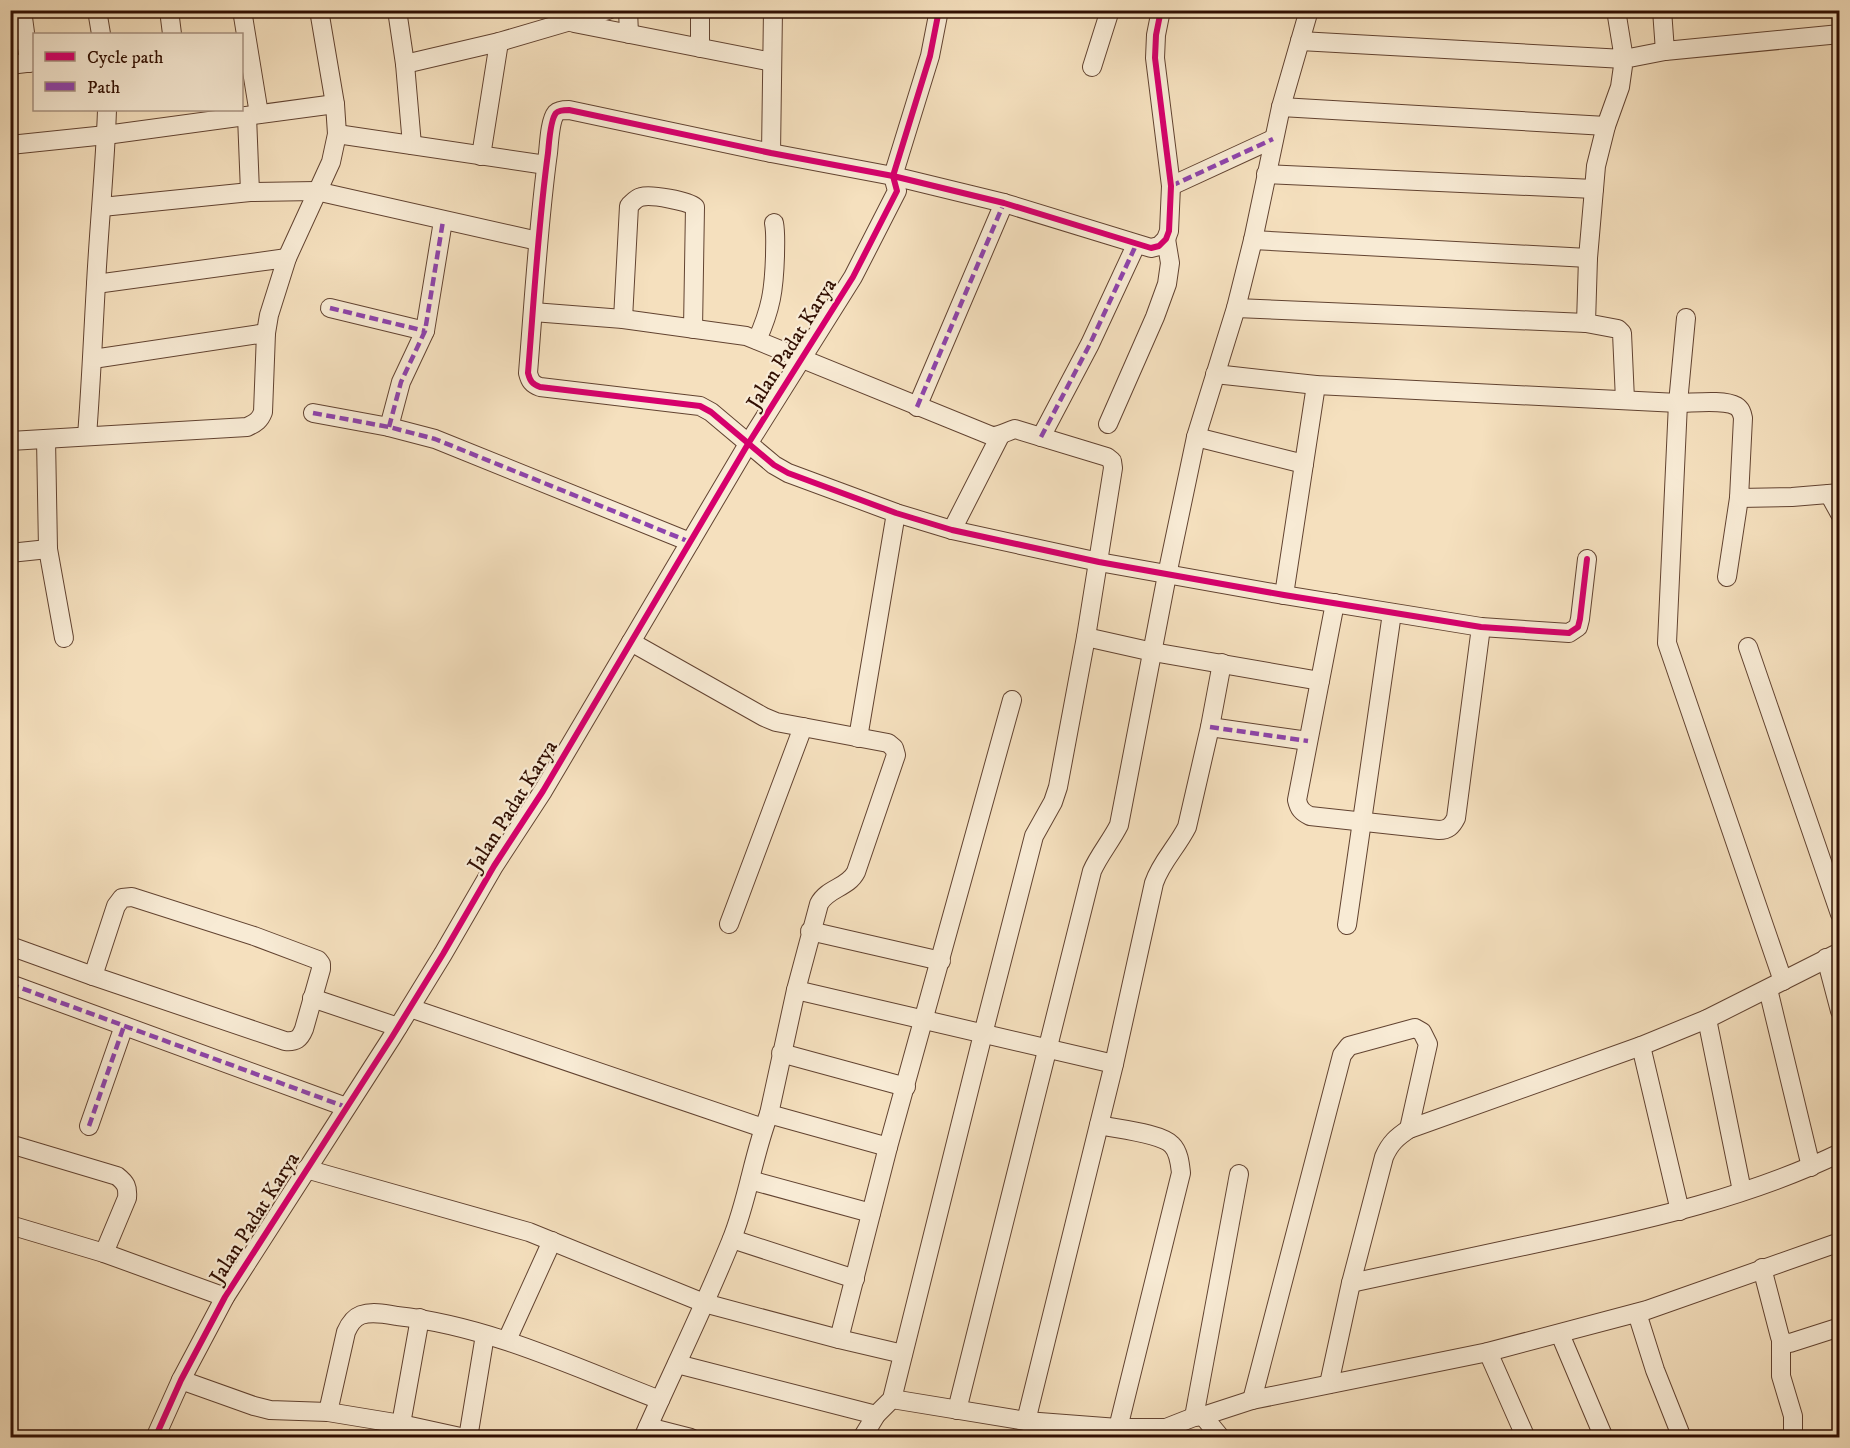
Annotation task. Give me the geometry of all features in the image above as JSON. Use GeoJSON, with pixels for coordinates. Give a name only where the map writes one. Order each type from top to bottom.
{"type":"FeatureCollection","features":[{"type":"Feature","properties":{"kind":"street"},"geometry":{"type":"LineString","coordinates":[[10,65],[32,63],[22,10]]}},
{"type":"Feature","properties":{"kind":"street"},"geometry":{"type":"LineString","coordinates":[[97,10],[101,33]]}},
{"type":"Feature","properties":{"kind":"street"},"geometry":{"type":"LineString","coordinates":[[169,10],[172,33]]}},
{"type":"Feature","properties":{"kind":"street"},"geometry":{"type":"LineString","coordinates":[[242,10],[253,115],[250,192]]}},
{"type":"Feature","properties":{"kind":"street"},"geometry":{"type":"LineString","coordinates":[[10,441],[248,426],[260,418],[263,412],[266,333],[269,315],[287,258],[331,162],[337,134],[335,104],[320,10]]}},
{"type":"Feature","properties":{"kind":"street"},"geometry":{"type":"LineString","coordinates":[[397,10],[405,64],[412,145]]}},
{"type":"Feature","properties":{"kind":"street"},"geometry":{"type":"LineString","coordinates":[[405,64],[499,42],[608,10]]}},
{"type":"Feature","properties":{"kind":"street"},"geometry":{"type":"LineString","coordinates":[[628,10],[629,34]]}},
{"type":"Feature","properties":{"kind":"street"},"geometry":{"type":"LineString","coordinates":[[700,10],[700,48]]}},
{"type":"Feature","properties":{"kind":"street"},"geometry":{"type":"LineString","coordinates":[[771,153],[773,10]]}},
{"type":"Feature","properties":{"kind":"street","name":"Jalan Padat Karya"},"geometry":{"type":"LineString","coordinates":[[155,1437],[180,1380],[225,1297],[410,1008],[494,866],[543,791],[748,444],[853,277],[895,184],[930,56],[939,10]]}},
{"type":"Feature","properties":{"kind":"street"},"geometry":{"type":"LineString","coordinates":[[1092,67],[1110,10]]}},
{"type":"Feature","properties":{"kind":"street"},"geometry":{"type":"LineString","coordinates":[[1161,10],[1156,35],[1155,58],[1171,186],[1169,231],[1160,246],[1150,248],[1004,203],[895,184],[771,153],[561,110],[552,121],[546,165],[528,372],[530,380],[534,385],[540,387],[700,406],[711,412],[774,465],[788,473],[896,513],[952,530],[1099,562],[1284,595],[1481,627],[1571,633],[1578,627],[1580,619],[1587,559]]}},
{"type":"Feature","properties":{"kind":"street"},"geometry":{"type":"LineString","coordinates":[[957,1410],[1092,872],[1119,825],[1196,437],[1236,308],[1281,107],[1309,10]]}},
{"type":"Feature","properties":{"kind":"street"},"geometry":{"type":"LineString","coordinates":[[1586,323],[1588,258],[1596,166],[1606,126],[1620,87],[1624,59],[1616,10]]}},
{"type":"Feature","properties":{"kind":"street"},"geometry":{"type":"LineString","coordinates":[[1662,10],[1665,51]]}},
{"type":"Feature","properties":{"kind":"street"},"geometry":{"type":"LineString","coordinates":[[569,22],[772,62]]}},
{"type":"Feature","properties":{"kind":"street"},"geometry":{"type":"LineString","coordinates":[[1300,41],[1624,59],[1665,51],[1839,34]]}},
{"type":"Feature","properties":{"kind":"street"},"geometry":{"type":"LineString","coordinates":[[481,156],[499,42]]}},
{"type":"Feature","properties":{"kind":"street"},"geometry":{"type":"LineString","coordinates":[[10,145],[106,135],[182,117],[253,115],[335,104]]}},
{"type":"Feature","properties":{"kind":"street"},"geometry":{"type":"LineString","coordinates":[[1281,107],[1606,126]]}},
{"type":"Feature","properties":{"kind":"street"},"geometry":{"type":"LineString","coordinates":[[87,436],[107,111]]}},
{"type":"Feature","properties":{"kind":"street"},"geometry":{"type":"LineString","coordinates":[[337,134],[546,165]]}},
{"type":"Feature","properties":{"kind":"street"},"geometry":{"type":"LineString","coordinates":[[1171,186],[1273,140]]}},
{"type":"Feature","properties":{"kind":"street"},"geometry":{"type":"LineString","coordinates":[[1266,174],[1594,189]]}},
{"type":"Feature","properties":{"kind":"street"},"geometry":{"type":"LineString","coordinates":[[102,207],[250,192],[316,191],[538,241]]}},
{"type":"Feature","properties":{"kind":"street"},"geometry":{"type":"LineString","coordinates":[[623,320],[629,206],[641,197],[651,196],[686,202],[695,207],[693,329]]}},
{"type":"Feature","properties":{"kind":"street"},"geometry":{"type":"LineString","coordinates":[[917,407],[1004,203]]}},
{"type":"Feature","properties":{"kind":"street"},"geometry":{"type":"LineString","coordinates":[[389,427],[401,382],[425,331],[443,220]]}},
{"type":"Feature","properties":{"kind":"street"},"geometry":{"type":"LineString","coordinates":[[757,340],[770,306],[774,285],[776,232],[774,223]]}},
{"type":"Feature","properties":{"kind":"street"},"geometry":{"type":"LineString","coordinates":[[1108,424],[1167,284],[1170,264],[1166,239]]}},
{"type":"Feature","properties":{"kind":"street"},"geometry":{"type":"LineString","coordinates":[[1253,240],[1588,258]]}},
{"type":"Feature","properties":{"kind":"street"},"geometry":{"type":"LineString","coordinates":[[1041,437],[1090,344],[1136,245]]}},
{"type":"Feature","properties":{"kind":"street"},"geometry":{"type":"LineString","coordinates":[[96,284],[287,258]]}},
{"type":"Feature","properties":{"kind":"street"},"geometry":{"type":"LineString","coordinates":[[330,308],[425,331]]}},
{"type":"Feature","properties":{"kind":"street"},"geometry":{"type":"LineString","coordinates":[[1236,308],[1586,323],[1621,331],[1626,400]]}},
{"type":"Feature","properties":{"kind":"street"},"geometry":{"type":"LineString","coordinates":[[533,312],[623,320],[746,336],[917,407],[992,436],[1000,436]]}},
{"type":"Feature","properties":{"kind":"street"},"geometry":{"type":"LineString","coordinates":[[1686,318],[1678,403],[1667,643],[1776,985],[1811,1167]]}},
{"type":"Feature","properties":{"kind":"street"},"geometry":{"type":"LineString","coordinates":[[93,359],[266,333]]}},
{"type":"Feature","properties":{"kind":"street"},"geometry":{"type":"LineString","coordinates":[[1215,374],[1316,385],[1678,403],[1726,403],[1736,406],[1742,411],[1743,418],[1739,498],[1727,577]]}},
{"type":"Feature","properties":{"kind":"street"},"geometry":{"type":"LineString","coordinates":[[1284,595],[1316,385]]}},
{"type":"Feature","properties":{"kind":"street"},"geometry":{"type":"LineString","coordinates":[[313,413],[389,427],[435,439],[690,542]]}},
{"type":"Feature","properties":{"kind":"street"},"geometry":{"type":"LineString","coordinates":[[862,1437],[876,1415],[892,1399],[982,1034],[1034,836],[1053,802],[1058,787],[1099,562],[1113,468],[1112,461],[1107,457],[1016,429],[1009,430],[1000,436],[952,530]]}},
{"type":"Feature","properties":{"kind":"street"},"geometry":{"type":"LineString","coordinates":[[1196,437],[1304,464]]}},
{"type":"Feature","properties":{"kind":"street"},"geometry":{"type":"LineString","coordinates":[[46,439],[48,549],[64,638]]}},
{"type":"Feature","properties":{"kind":"street"},"geometry":{"type":"LineString","coordinates":[[1739,498],[1792,498],[1834,493],[1839,514]]}},
{"type":"Feature","properties":{"kind":"street"},"geometry":{"type":"LineString","coordinates":[[858,738],[896,513]]}},
{"type":"Feature","properties":{"kind":"street"},"geometry":{"type":"LineString","coordinates":[[10,553],[48,549]]}},
{"type":"Feature","properties":{"kind":"street"},"geometry":{"type":"LineString","coordinates":[[1335,603],[1297,800],[1303,813],[1310,816],[1438,830],[1446,830],[1452,825],[1456,818],[1481,627]]}},
{"type":"Feature","properties":{"kind":"street"},"geometry":{"type":"LineString","coordinates":[[1347,925],[1392,612]]}},
{"type":"Feature","properties":{"kind":"street"},"geometry":{"type":"LineString","coordinates":[[1086,637],[1153,652],[1320,681]]}},
{"type":"Feature","properties":{"kind":"street"},"geometry":{"type":"LineString","coordinates":[[631,642],[751,711],[776,722],[888,743],[894,748],[896,755],[853,879],[822,897],[810,931],[766,1121],[732,1239],[646,1432],[691,1437]]}},
{"type":"Feature","properties":{"kind":"street"},"geometry":{"type":"LineString","coordinates":[[1748,647],[1839,915]]}},
{"type":"Feature","properties":{"kind":"street"},"geometry":{"type":"LineString","coordinates":[[1026,1421],[1114,1064],[1154,883],[1163,862],[1180,842],[1187,827],[1222,663]]}},
{"type":"Feature","properties":{"kind":"street"},"geometry":{"type":"LineString","coordinates":[[839,1339],[888,1148],[1012,700]]}},
{"type":"Feature","properties":{"kind":"street"},"geometry":{"type":"LineString","coordinates":[[729,924],[803,727]]}},
{"type":"Feature","properties":{"kind":"street"},"geometry":{"type":"LineString","coordinates":[[1210,727],[1308,741]]}},
{"type":"Feature","properties":{"kind":"street"},"geometry":{"type":"LineString","coordinates":[[10,946],[93,976],[285,1041],[294,1041],[301,1035],[321,969],[320,962],[316,959],[254,936],[132,897],[122,898],[116,906],[93,976]]}},
{"type":"Feature","properties":{"kind":"street"},"geometry":{"type":"LineString","coordinates":[[810,931],[941,961]]}},
{"type":"Feature","properties":{"kind":"street"},"geometry":{"type":"LineString","coordinates":[[1329,1383],[1351,1283],[1384,1157],[1390,1144],[1409,1128],[1641,1046],[1707,1019],[1833,955],[1839,1011]]}},
{"type":"Feature","properties":{"kind":"street"},"geometry":{"type":"LineString","coordinates":[[10,984],[346,1107]]}},
{"type":"Feature","properties":{"kind":"street"},"geometry":{"type":"LineString","coordinates":[[796,990],[1114,1064]]}},
{"type":"Feature","properties":{"kind":"street"},"geometry":{"type":"LineString","coordinates":[[312,998],[398,1027]]}},
{"type":"Feature","properties":{"kind":"street"},"geometry":{"type":"LineString","coordinates":[[410,1008],[766,1121],[888,1148]]}},
{"type":"Feature","properties":{"kind":"street"},"geometry":{"type":"LineString","coordinates":[[1707,1019],[1742,1191]]}},
{"type":"Feature","properties":{"kind":"street"},"geometry":{"type":"LineString","coordinates":[[89,1126],[124,1026]]}},
{"type":"Feature","properties":{"kind":"street"},"geometry":{"type":"LineString","coordinates":[[1252,1400],[1342,1055],[1349,1046],[1415,1028],[1422,1032],[1428,1044],[1409,1128]]}},
{"type":"Feature","properties":{"kind":"street"},"geometry":{"type":"LineString","coordinates":[[1641,1046],[1680,1211]]}},
{"type":"Feature","properties":{"kind":"street"},"geometry":{"type":"LineString","coordinates":[[781,1053],[906,1087]]}},
{"type":"Feature","properties":{"kind":"street"},"geometry":{"type":"LineString","coordinates":[[1099,1125],[1161,1138],[1173,1146],[1180,1160],[1181,1173],[1115,1432]]}},
{"type":"Feature","properties":{"kind":"street"},"geometry":{"type":"LineString","coordinates":[[10,1144],[117,1176],[124,1182],[128,1190],[127,1198],[104,1253]]}},
{"type":"Feature","properties":{"kind":"street"},"geometry":{"type":"LineString","coordinates":[[1351,1283],[1680,1211],[1811,1167],[1839,1153]]}},
{"type":"Feature","properties":{"kind":"street"},"geometry":{"type":"LineString","coordinates":[[306,1169],[529,1232],[704,1303],[903,1354]]}},
{"type":"Feature","properties":{"kind":"street"},"geometry":{"type":"LineString","coordinates":[[1198,1416],[1239,1173]]}},
{"type":"Feature","properties":{"kind":"street"},"geometry":{"type":"LineString","coordinates":[[750,1180],[871,1213]]}},
{"type":"Feature","properties":{"kind":"street"},"geometry":{"type":"LineString","coordinates":[[10,1225],[104,1253],[225,1297]]}},
{"type":"Feature","properties":{"kind":"street"},"geometry":{"type":"LineString","coordinates":[[732,1239],[855,1279]]}},
{"type":"Feature","properties":{"kind":"street"},"geometry":{"type":"LineString","coordinates":[[507,1340],[552,1241]]}},
{"type":"Feature","properties":{"kind":"street"},"geometry":{"type":"LineString","coordinates":[[892,1399],[1026,1421],[1115,1432],[1168,1433],[1198,1416],[1252,1400],[1488,1352],[1637,1313],[1839,1242]]}},
{"type":"Feature","properties":{"kind":"street"},"geometry":{"type":"LineString","coordinates":[[1762,1268],[1781,1339],[1782,1376],[1793,1416],[1792,1437]]}},
{"type":"Feature","properties":{"kind":"street"},"geometry":{"type":"LineString","coordinates":[[328,1412],[346,1332],[350,1324],[359,1316],[370,1313],[420,1318],[507,1340],[660,1400]]}},
{"type":"Feature","properties":{"kind":"street"},"geometry":{"type":"LineString","coordinates":[[1637,1313],[1655,1370],[1682,1437]]}},
{"type":"Feature","properties":{"kind":"street"},"geometry":{"type":"LineString","coordinates":[[401,1424],[420,1318]]}},
{"type":"Feature","properties":{"kind":"street"},"geometry":{"type":"LineString","coordinates":[[1781,1339],[1790,1343],[1839,1327]]}},
{"type":"Feature","properties":{"kind":"street"},"geometry":{"type":"LineString","coordinates":[[1560,1334],[1604,1437]]}},
{"type":"Feature","properties":{"kind":"street"},"geometry":{"type":"LineString","coordinates":[[180,1380],[270,1410],[328,1412],[467,1437],[485,1335]]}},
{"type":"Feature","properties":{"kind":"street"},"geometry":{"type":"LineString","coordinates":[[1488,1352],[1526,1437]]}},
{"type":"Feature","properties":{"kind":"street"},"geometry":{"type":"LineString","coordinates":[[677,1364],[876,1415]]}},
{"type":"Feature","properties":{"kind":"street"},"geometry":{"type":"LineString","coordinates":[[1198,1416],[1221,1437]]}},
{"type":"Feature","properties":{"kind":"marked path"},"geometry":{"type":"LineString","coordinates":[[1171,186],[1273,139]]}},
{"type":"Feature","properties":{"kind":"marked path"},"geometry":{"type":"LineString","coordinates":[[917,407],[1004,203]]}},
{"type":"Feature","properties":{"kind":"marked path"},"geometry":{"type":"LineString","coordinates":[[389,427],[401,382],[425,331],[443,221]]}},
{"type":"Feature","properties":{"kind":"marked path"},"geometry":{"type":"LineString","coordinates":[[1041,437],[1090,344],[1136,245]]}},
{"type":"Feature","properties":{"kind":"marked path"},"geometry":{"type":"LineString","coordinates":[[330,308],[425,331]]}},
{"type":"Feature","properties":{"kind":"marked path"},"geometry":{"type":"LineString","coordinates":[[313,413],[389,427],[435,439],[690,542]]}},
{"type":"Feature","properties":{"kind":"marked path"},"geometry":{"type":"LineString","coordinates":[[1210,727],[1308,741]]}},
{"type":"Feature","properties":{"kind":"marked path"},"geometry":{"type":"LineString","coordinates":[[10,984],[346,1107]]}},
{"type":"Feature","properties":{"kind":"marked path"},"geometry":{"type":"LineString","coordinates":[[89,1126],[124,1026]]}},
{"type":"Feature","properties":{"kind":"cycle path"},"geometry":{"type":"LineString","coordinates":[[155,1438],[181,1380],[225,1297],[392,1037],[494,866],[543,791],[748,444],[853,277],[897,191],[893,176],[930,56],[939,10]]}},
{"type":"Feature","properties":{"kind":"cycle path"},"geometry":{"type":"LineString","coordinates":[[1161,10],[1156,35],[1155,58],[1171,186],[1169,231],[1166,239],[1159,246],[1151,248],[1004,203],[893,176],[771,153],[569,110],[557,112],[550,132],[536,263],[528,373],[531,380],[540,387],[700,406],[711,412],[774,465],[788,473],[896,513],[952,530],[1099,562],[1284,595],[1481,627],[1569,633],[1578,627],[1580,619],[1587,559]]}}]}
